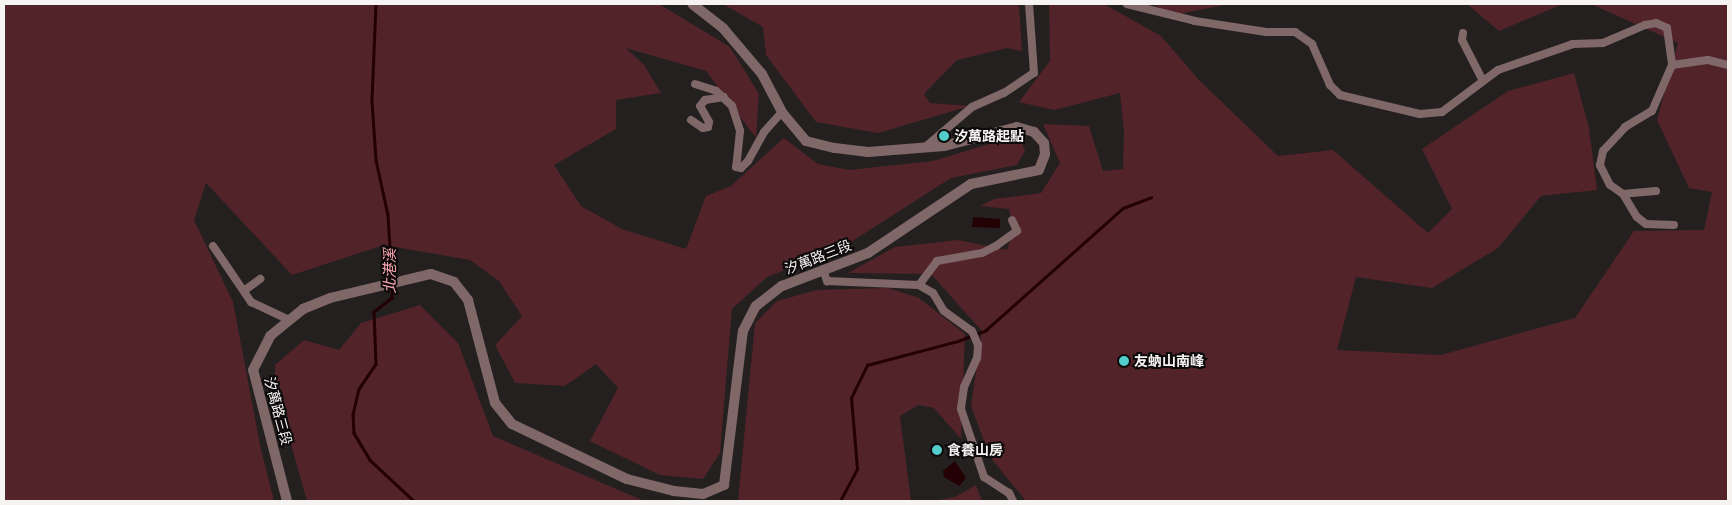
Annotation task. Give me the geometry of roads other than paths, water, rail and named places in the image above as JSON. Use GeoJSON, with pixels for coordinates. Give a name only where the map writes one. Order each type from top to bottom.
{"type":"FeatureCollection","features":[{"type":"Feature","properties":{"kind":"street","name":"汐萬路三段"},"geometry":{"type":"LineString","coordinates":[[287,501],[253,370],[270,336],[303,309],[330,298],[431,274],[454,282],[468,300],[496,403],[512,424],[627,479],[674,491],[703,494],[724,485],[743,331],[748,318],[756,306],[782,286],[868,253],[971,184],[1040,170],[1045,154],[1044,143],[1034,132],[1017,127],[924,148],[868,152],[834,148],[806,141],[782,112],[762,74],[723,28],[692,4]]}},
{"type":"Feature","properties":{"kind":"street"},"geometry":{"type":"LineString","coordinates":[[924,148],[972,107],[1004,93],[1034,73],[1028,4]]}},
{"type":"Feature","properties":{"kind":"street"},"geometry":{"type":"LineString","coordinates":[[1127,4],[1195,21],[1266,32],[1294,32],[1312,44],[1330,85],[1340,95],[1420,114],[1442,112],[1482,79],[1498,70],[1573,44],[1603,43],[1644,24],[1656,23],[1667,28],[1672,65],[1652,111],[1625,127],[1603,151],[1600,165],[1610,185],[1623,194],[1637,217],[1646,224],[1674,225]]}},
{"type":"Feature","properties":{"kind":"street"},"geometry":{"type":"LineString","coordinates":[[1463,33],[1462,40],[1482,79]]}},
{"type":"Feature","properties":{"kind":"street"},"geometry":{"type":"LineString","coordinates":[[1672,65],[1708,60],[1728,64]]}},
{"type":"Feature","properties":{"kind":"street"},"geometry":{"type":"LineString","coordinates":[[695,84],[724,98],[732,106],[740,131],[736,167],[741,168],[748,161],[764,132],[782,112]]}},
{"type":"Feature","properties":{"kind":"street"},"geometry":{"type":"LineString","coordinates":[[691,120],[703,128],[708,127],[709,122],[700,106],[705,100],[724,98]]}},
{"type":"Feature","properties":{"kind":"street"},"geometry":{"type":"LineString","coordinates":[[1623,194],[1656,191]]}},
{"type":"Feature","properties":{"kind":"street"},"geometry":{"type":"LineString","coordinates":[[919,285],[936,261],[982,252],[996,246],[1017,231],[1012,220]]}},
{"type":"Feature","properties":{"kind":"street"},"geometry":{"type":"LineString","coordinates":[[213,246],[245,290],[251,302],[289,320]]}},
{"type":"Feature","properties":{"kind":"street"},"geometry":{"type":"LineString","coordinates":[[823,269],[827,281],[919,285],[934,293],[944,311],[972,330],[975,338],[977,358],[964,387],[961,409],[984,477],[1009,493],[1013,501]]}},
{"type":"Feature","properties":{"kind":"street"},"geometry":{"type":"LineString","coordinates":[[245,290],[260,279]]}},
{"type":"Feature","properties":{"kind":"waterway","name":"北港溪"},"geometry":{"type":"LineString","coordinates":[[376,4],[372,101],[376,160],[388,215],[392,280]]}},
{"type":"Feature","properties":{"kind":"waterway"},"geometry":{"type":"LineString","coordinates":[[840,501],[857,469],[851,398],[867,365],[958,341],[986,330],[1123,208],[1151,197]]}},
{"type":"Feature","properties":{"kind":"waterway","name":"北港溪"},"geometry":{"type":"LineString","coordinates":[[392,286],[392,298],[374,312],[376,364],[359,389],[353,414],[354,433],[370,460],[414,501]]}},
{"type":"Feature","properties":{"kind":"place","name":"汐萬路起點"},"geometry":{"type":"Point","coordinates":[944,136]}},
{"type":"Feature","properties":{"kind":"place","name":"友蚋山南峰"},"geometry":{"type":"Point","coordinates":[1124,361]}},
{"type":"Feature","properties":{"kind":"place","name":"食養山房"},"geometry":{"type":"Point","coordinates":[937,450]}}]}
